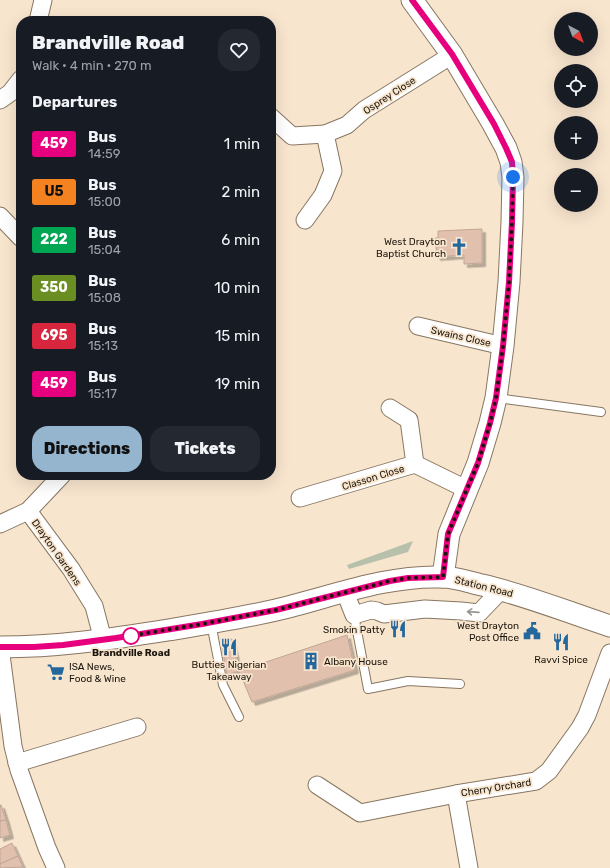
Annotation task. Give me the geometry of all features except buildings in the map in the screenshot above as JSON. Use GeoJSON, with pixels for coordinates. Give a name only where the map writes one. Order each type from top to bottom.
{"type":"FeatureCollection","features":[{"type":"Feature","properties":{"kind":"street"},"geometry":{"type":"LineString","coordinates":[[39,16],[43,0]]}},
{"type":"Feature","properties":{"kind":"street"},"geometry":{"type":"LineString","coordinates":[[412,0],[452,54],[494,124],[512,162],[513,177],[512,222],[503,346],[496,398],[485,442],[448,534],[443,577]]}},
{"type":"Feature","properties":{"kind":"street","name":"Osprey Close"},"geometry":{"type":"LineString","coordinates":[[276,122],[292,136],[325,134],[347,125],[364,110],[452,54]]}},
{"type":"Feature","properties":{"kind":"street"},"geometry":{"type":"LineString","coordinates":[[0,100],[10,93],[16,85]]}},
{"type":"Feature","properties":{"kind":"street"},"geometry":{"type":"LineString","coordinates":[[306,220],[323,195],[333,172],[325,134]]}},
{"type":"Feature","properties":{"kind":"street"},"geometry":{"type":"LineString","coordinates":[[0,216],[16,233]]}},
{"type":"Feature","properties":{"kind":"street","name":"Swains Close"},"geometry":{"type":"LineString","coordinates":[[418,326],[503,346]]}},
{"type":"Feature","properties":{"kind":"street"},"geometry":{"type":"LineString","coordinates":[[390,408],[409,420],[415,464]]}},
{"type":"Feature","properties":{"kind":"street","name":"Classon Close"},"geometry":{"type":"LineString","coordinates":[[300,498],[415,464],[466,489]]}},
{"type":"Feature","properties":{"kind":"street","name":"Drayton Gardens"},"geometry":{"type":"LineString","coordinates":[[57,480],[28,511],[71,569],[94,606],[103,640]]}},
{"type":"Feature","properties":{"kind":"street"},"geometry":{"type":"LineString","coordinates":[[0,524],[28,511]]}},
{"type":"Feature","properties":{"kind":"street","name":"Station Road"},"geometry":{"type":"LineString","coordinates":[[0,647],[34,647],[103,640],[211,623],[276,610],[390,581],[408,578],[443,577],[502,589],[610,626]]}},
{"type":"Feature","properties":{"kind":"street"},"geometry":{"type":"LineString","coordinates":[[345,592],[354,615],[371,610],[384,614],[424,609],[461,611],[479,614],[502,589]]}},
{"type":"Feature","properties":{"kind":"street"},"geometry":{"type":"LineString","coordinates":[[0,647],[6,751],[17,763],[47,848],[56,868]]}},
{"type":"Feature","properties":{"kind":"street","name":"Cherry Orchard"},"geometry":{"type":"LineString","coordinates":[[317,785],[360,814],[456,794],[536,782],[549,771],[580,728],[587,715],[610,653]]}},
{"type":"Feature","properties":{"kind":"street"},"geometry":{"type":"LineString","coordinates":[[17,763],[137,727]]}},
{"type":"Feature","properties":{"kind":"street"},"geometry":{"type":"LineString","coordinates":[[456,794],[470,868]]}},
{"type":"Feature","properties":{"kind":"lane"},"geometry":{"type":"LineString","coordinates":[[496,398],[601,412]]}},
{"type":"Feature","properties":{"kind":"lane"},"geometry":{"type":"LineString","coordinates":[[354,615],[368,689],[408,681],[460,684]]}},
{"type":"Feature","properties":{"kind":"lane"},"geometry":{"type":"LineString","coordinates":[[211,623],[223,684],[238,716]]}},
{"type":"Feature","properties":{"kind":"green space"},"geometry":{"type":"Polygon","coordinates":[[[413,541],[408,552],[349,569],[347,565],[413,541]]]}},
{"type":"Feature","properties":{"kind":"bus line","name":"459"},"geometry":{"type":"LineString","coordinates":[[0,647],[63,645],[155,632],[276,610],[390,581],[408,578],[443,577],[448,534],[478,463],[496,398],[509,282],[513,177],[512,162],[494,124],[452,54],[412,0]]}},
{"type":"Feature","properties":{"kind":"place","name":"West Drayton Baptist Church"},"geometry":{"type":"Point","coordinates":[459,247]}},
{"type":"Feature","properties":{"kind":"place","name":"Smokin Patty"},"geometry":{"type":"Point","coordinates":[398,629]}},
{"type":"Feature","properties":{"kind":"place","name":"West Drayton Post Office"},"geometry":{"type":"Point","coordinates":[532,631]}},
{"type":"Feature","properties":{"kind":"place","name":"Brandville Road"},"geometry":{"type":"Point","coordinates":[131,636]}},
{"type":"Feature","properties":{"kind":"place","name":"Ravvi Spice"},"geometry":{"type":"Point","coordinates":[561,642]}},
{"type":"Feature","properties":{"kind":"place","name":"Butties Nigerian Takeaway"},"geometry":{"type":"Point","coordinates":[229,647]}},
{"type":"Feature","properties":{"kind":"place","name":"Albany House"},"geometry":{"type":"Point","coordinates":[311,661]}},
{"type":"Feature","properties":{"kind":"place","name":"ISA News, Food & Wine"},"geometry":{"type":"Point","coordinates":[56,672]}},
{"type":"Feature","properties":{"kind":"route"},"geometry":{"type":"LineString","coordinates":[[131,636],[129,636],[276,610],[390,581],[408,578],[443,577],[448,534],[478,463],[496,398],[509,282],[513,177]]}}]}
